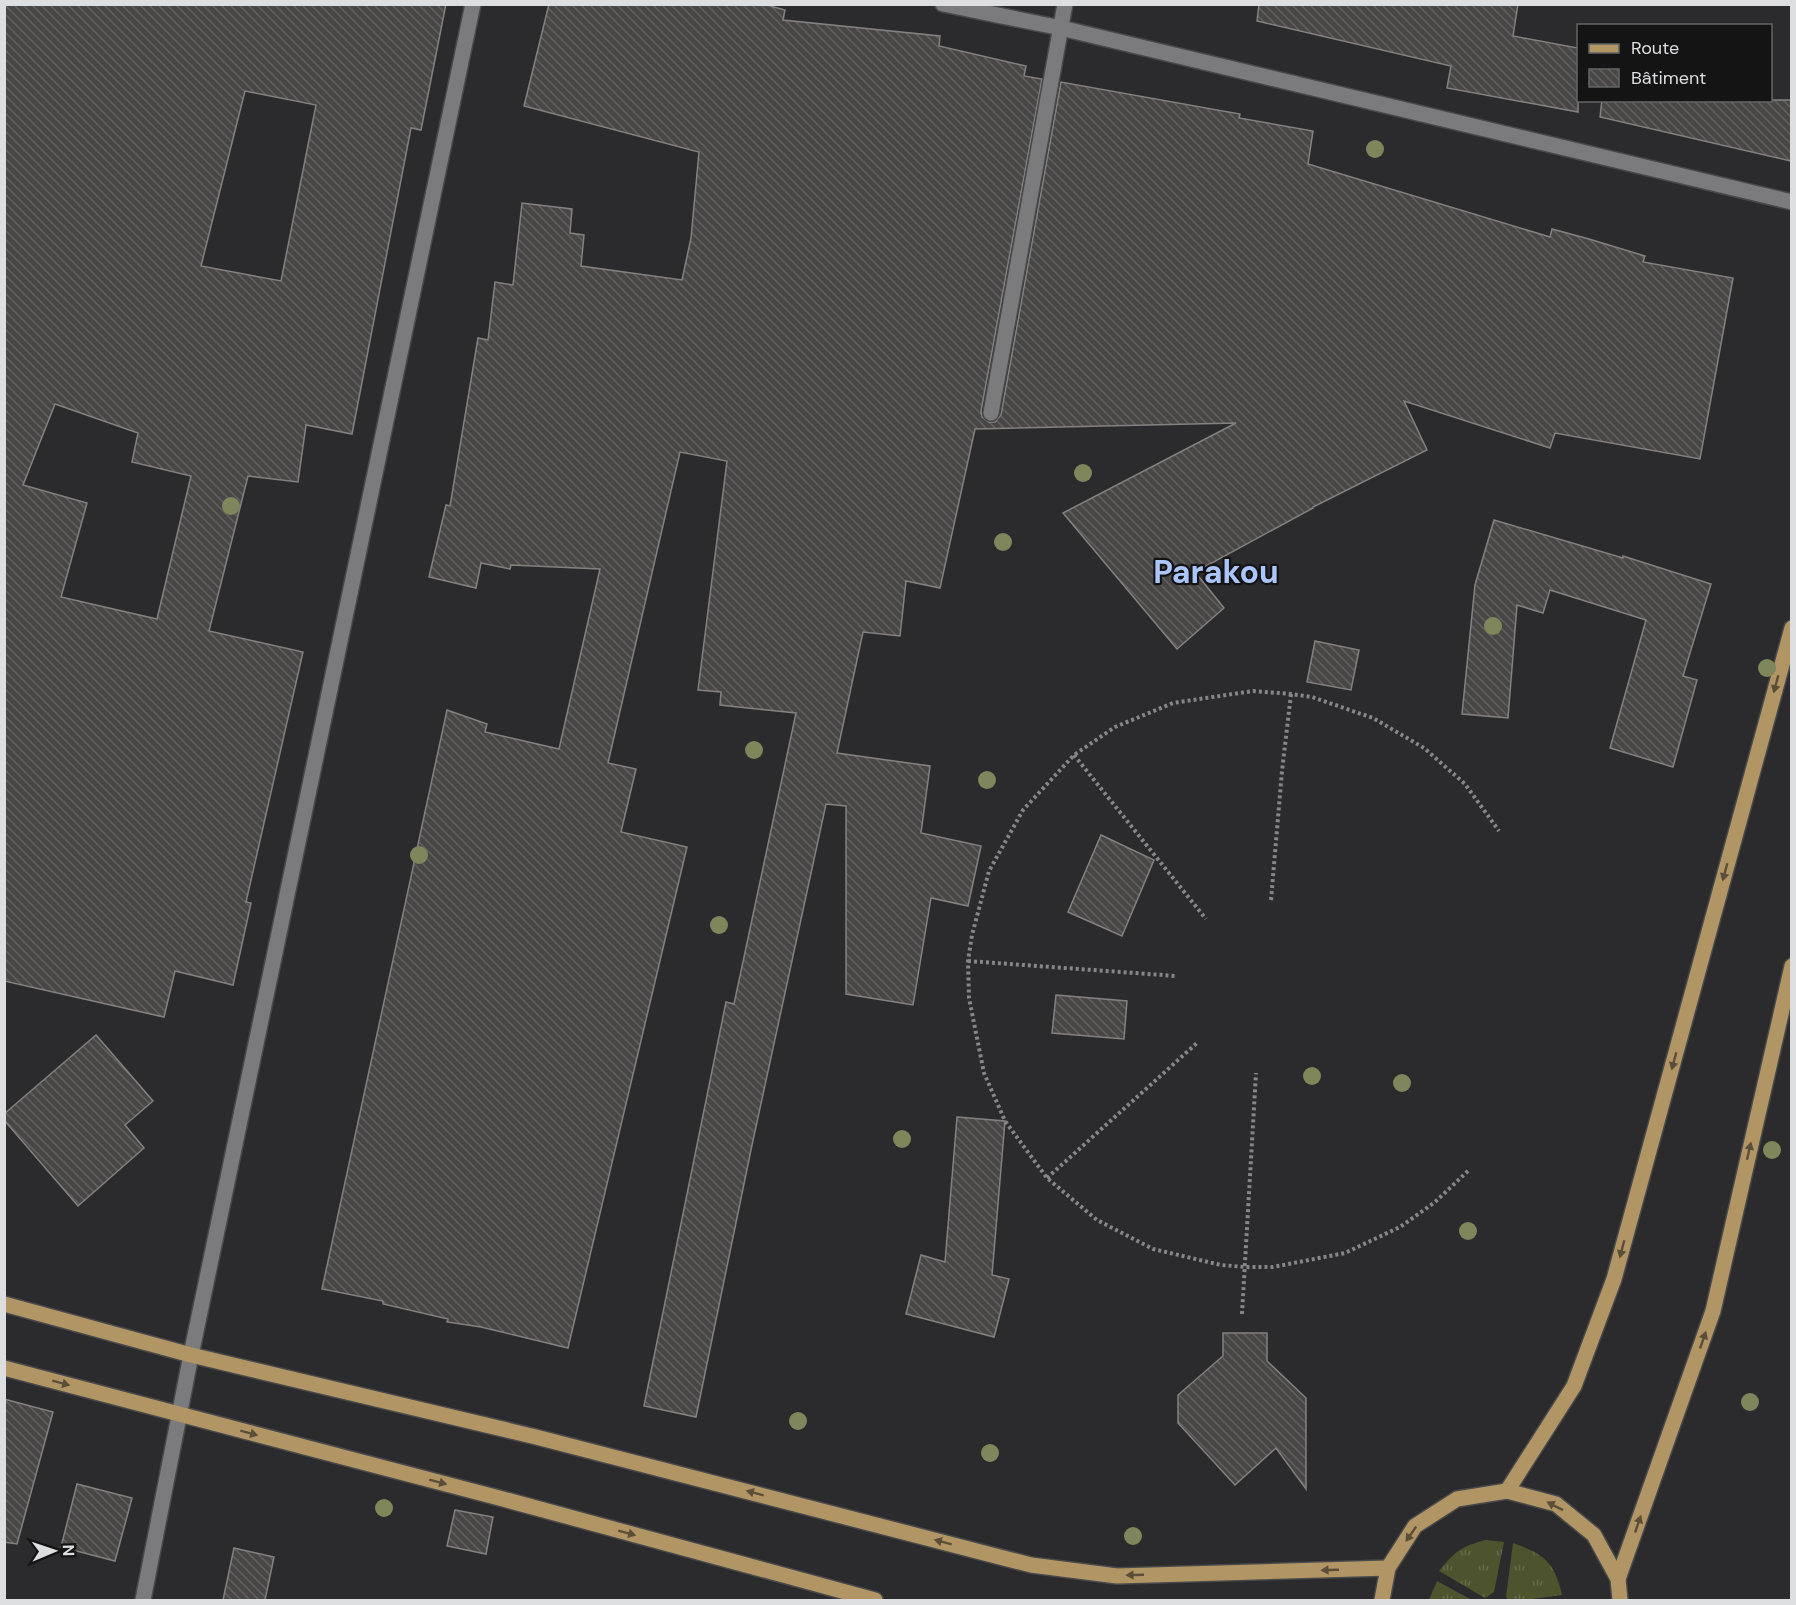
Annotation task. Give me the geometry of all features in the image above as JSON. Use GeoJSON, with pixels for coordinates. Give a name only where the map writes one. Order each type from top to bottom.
{"type":"FeatureCollection","features":[{"type":"Feature","properties":{"kind":"main road"},"geometry":{"type":"LineString","coordinates":[[1507,1491],[1574,1386],[1614,1279],[1791,628]]}},
{"type":"Feature","properties":{"kind":"main road"},"geometry":{"type":"LineString","coordinates":[[1618,1579],[1713,1311],[1791,966]]}},
{"type":"Feature","properties":{"kind":"main road"},"geometry":{"type":"LineString","coordinates":[[4,1304],[191,1355],[536,1437],[1030,1565],[1117,1576],[1388,1568]]}},
{"type":"Feature","properties":{"kind":"main road"},"geometry":{"type":"LineString","coordinates":[[4,1368],[503,1499],[875,1600]]}},
{"type":"Feature","properties":{"kind":"main road"},"geometry":{"type":"LineString","coordinates":[[1382,1600],[1388,1568],[1415,1526],[1457,1499],[1507,1491],[1556,1504],[1594,1535],[1618,1579],[1620,1600]]}},
{"type":"Feature","properties":{"kind":"street"},"geometry":{"type":"LineString","coordinates":[[143,1600],[191,1355],[473,4]]}},
{"type":"Feature","properties":{"kind":"street"},"geometry":{"type":"LineString","coordinates":[[943,4],[1061,28],[1791,202]]}},
{"type":"Feature","properties":{"kind":"street"},"geometry":{"type":"LineString","coordinates":[[991,413],[1065,4]]}},
{"type":"Feature","properties":{"kind":"path"},"geometry":{"type":"LineString","coordinates":[[1468,1171],[1435,1202],[1400,1227],[1345,1253],[1273,1267],[1245,1267],[1221,1265],[1153,1249],[1097,1220],[1047,1178],[1005,1121],[984,1073],[969,998],[968,962],[972,935],[989,871],[1023,810],[1074,755],[1115,728],[1173,703],[1253,691],[1312,697],[1373,718],[1424,748],[1465,784],[1499,831]]}},
{"type":"Feature","properties":{"kind":"path"},"geometry":{"type":"LineString","coordinates":[[1271,900],[1291,694]]}},
{"type":"Feature","properties":{"kind":"path"},"geometry":{"type":"LineString","coordinates":[[1074,755],[1206,919]]}},
{"type":"Feature","properties":{"kind":"path"},"geometry":{"type":"LineString","coordinates":[[968,962],[1176,976]]}},
{"type":"Feature","properties":{"kind":"path"},"geometry":{"type":"LineString","coordinates":[[1047,1178],[1197,1043]]}},
{"type":"Feature","properties":{"kind":"path"},"geometry":{"type":"LineString","coordinates":[[1242,1314],[1256,1073]]}},
{"type":"Feature","properties":{"kind":"green space"},"geometry":{"type":"Polygon","coordinates":[[[1486,1540],[1504,1542],[1494,1592],[1485,1598],[1439,1571],[1460,1550],[1486,1540]]]}},
{"type":"Feature","properties":{"kind":"green space"},"geometry":{"type":"Polygon","coordinates":[[[1513,1543],[1533,1551],[1546,1560],[1555,1574],[1562,1595],[1508,1600],[1506,1597],[1513,1543]]]}},
{"type":"Feature","properties":{"kind":"green space"},"geometry":{"type":"Polygon","coordinates":[[[1437,1581],[1472,1600],[1429,1600],[1437,1581]]]}},
{"type":"Feature","properties":{"kind":"building"},"geometry":{"type":"Polygon","coordinates":[[[4,4],[446,4],[421,130],[411,128],[352,434],[306,425],[298,482],[248,476],[209,631],[303,652],[246,902],[251,903],[233,985],[175,971],[164,1017],[4,981],[4,4]],[[245,91],[201,266],[281,281],[316,105],[245,91]],[[55,404],[23,485],[87,503],[61,597],[157,619],[191,476],[132,462],[138,433],[55,404]]]}},
{"type":"Feature","properties":{"kind":"building"},"geometry":{"type":"Polygon","coordinates":[[[549,4],[763,4],[785,10],[783,20],[940,36],[939,46],[1026,66],[1024,76],[1042,79],[981,411],[982,417],[989,422],[995,422],[1001,415],[1061,82],[1240,114],[1239,118],[1313,131],[1308,164],[1550,237],[1552,229],[1589,239],[1645,256],[1643,262],[1733,278],[1700,459],[1555,433],[1550,448],[1404,401],[1427,450],[1313,507],[1195,572],[1224,608],[1177,649],[1063,513],[1236,423],[975,429],[940,588],[906,581],[900,636],[863,632],[837,753],[930,766],[921,833],[981,846],[968,906],[931,898],[913,1005],[846,994],[846,806],[826,804],[696,1417],[644,1406],[726,1002],[734,1004],[796,713],[720,705],[721,692],[698,690],[727,461],[680,452],[608,763],[636,769],[621,832],[687,847],[568,1348],[481,1327],[447,1322],[448,1319],[383,1304],[383,1301],[322,1289],[447,710],[487,724],[485,732],[559,749],[600,569],[511,565],[510,569],[481,563],[476,588],[429,577],[446,505],[450,506],[478,338],[488,340],[495,282],[513,285],[522,203],[572,209],[570,233],[584,235],[581,266],[682,280],[691,238],[699,152],[524,106],[549,4]]]}},
{"type":"Feature","properties":{"kind":"building"},"geometry":{"type":"Polygon","coordinates":[[[1259,4],[1518,4],[1513,36],[1577,48],[1578,112],[1447,88],[1451,66],[1257,21],[1259,4]]]}},
{"type":"Feature","properties":{"kind":"building"},"geometry":{"type":"Polygon","coordinates":[[[1791,100],[1791,161],[1600,117],[1602,102],[1791,100]]]}},
{"type":"Feature","properties":{"kind":"building"},"geometry":{"type":"Polygon","coordinates":[[[1494,520],[1623,558],[1623,556],[1711,584],[1683,676],[1697,680],[1673,767],[1610,748],[1646,620],[1550,590],[1543,613],[1517,605],[1508,718],[1462,714],[1475,585],[1494,520]]]}},
{"type":"Feature","properties":{"kind":"building"},"geometry":{"type":"Polygon","coordinates":[[[1315,641],[1359,650],[1351,690],[1307,682],[1315,641]]]}},
{"type":"Feature","properties":{"kind":"building"},"geometry":{"type":"Polygon","coordinates":[[[1101,835],[1154,860],[1122,936],[1068,912],[1101,835]]]}},
{"type":"Feature","properties":{"kind":"building"},"geometry":{"type":"Polygon","coordinates":[[[1056,995],[1127,1001],[1124,1039],[1052,1033],[1056,995]]]}},
{"type":"Feature","properties":{"kind":"building"},"geometry":{"type":"Polygon","coordinates":[[[96,1035],[153,1101],[125,1125],[144,1148],[78,1206],[4,1120],[4,1114],[96,1035]]]}},
{"type":"Feature","properties":{"kind":"building"},"geometry":{"type":"Polygon","coordinates":[[[957,1117],[1005,1121],[992,1275],[1009,1279],[994,1337],[906,1314],[921,1255],[945,1262],[957,1117]]]}},
{"type":"Feature","properties":{"kind":"building"},"geometry":{"type":"Polygon","coordinates":[[[1223,1333],[1267,1333],[1267,1361],[1306,1398],[1306,1489],[1276,1448],[1235,1485],[1178,1423],[1178,1395],[1223,1356],[1223,1333]]]}},
{"type":"Feature","properties":{"kind":"building"},"geometry":{"type":"Polygon","coordinates":[[[4,1399],[53,1412],[17,1544],[4,1542],[4,1399]]]}},
{"type":"Feature","properties":{"kind":"building"},"geometry":{"type":"Polygon","coordinates":[[[77,1484],[132,1498],[115,1561],[61,1547],[77,1484]]]}},
{"type":"Feature","properties":{"kind":"building"},"geometry":{"type":"Polygon","coordinates":[[[455,1510],[493,1517],[486,1554],[447,1546],[455,1510]]]}},
{"type":"Feature","properties":{"kind":"building"},"geometry":{"type":"Polygon","coordinates":[[[234,1548],[274,1557],[265,1600],[223,1600],[234,1548]]]}},
{"type":"Feature","properties":{"kind":"district","name":"Parakou"},"geometry":{"type":"Point","coordinates":[1216,572]}}]}
